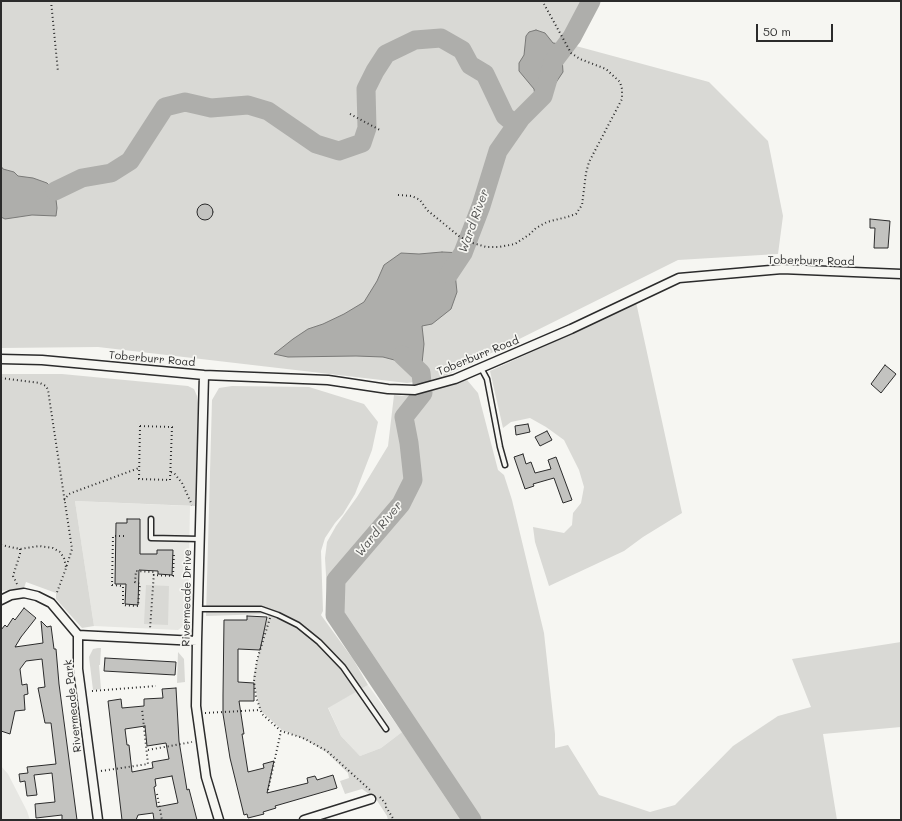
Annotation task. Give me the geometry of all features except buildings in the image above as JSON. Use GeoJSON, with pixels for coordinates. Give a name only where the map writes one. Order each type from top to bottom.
{"type":"FeatureCollection","features":[{"type":"Feature","properties":{"kind":"street","name":"Toberburr Road"},"geometry":{"type":"LineString","coordinates":[[1,359],[42,360],[204,374],[328,380],[388,389],[415,390],[445,382],[481,368],[571,329],[679,278],[782,269],[901,274]]}},
{"type":"Feature","properties":{"kind":"street","name":"Rivermeade Drive"},"geometry":{"type":"LineString","coordinates":[[204,374],[196,706],[206,777],[219,820]]}},
{"type":"Feature","properties":{"kind":"street"},"geometry":{"type":"LineString","coordinates":[[1,600],[11,595],[24,593],[37,596],[51,603],[78,635],[197,641]]}},
{"type":"Feature","properties":{"kind":"street","name":"Rivermeade Park"},"geometry":{"type":"LineString","coordinates":[[78,635],[78,669],[98,820]]}},
{"type":"Feature","properties":{"kind":"street"},"geometry":{"type":"LineString","coordinates":[[304,820],[371,799]]}},
{"type":"Feature","properties":{"kind":"lane"},"geometry":{"type":"LineString","coordinates":[[481,368],[487,379],[500,447],[505,465]]}},
{"type":"Feature","properties":{"kind":"lane"},"geometry":{"type":"LineString","coordinates":[[151,519],[151,538],[200,539]]}},
{"type":"Feature","properties":{"kind":"lane"},"geometry":{"type":"LineString","coordinates":[[198,610],[260,609],[298,625],[319,642],[343,667],[386,729]]}},
{"type":"Feature","properties":{"kind":"path"},"geometry":{"type":"LineString","coordinates":[[51,1],[58,72]]}},
{"type":"Feature","properties":{"kind":"path"},"geometry":{"type":"LineString","coordinates":[[398,196],[412,196],[420,200],[427,210],[460,237],[486,247],[498,247],[515,244],[536,228],[547,222],[576,214],[582,205],[589,162],[622,99],[622,89],[620,82],[606,69],[580,59],[570,53],[544,4]]}},
{"type":"Feature","properties":{"kind":"path"},"geometry":{"type":"LineString","coordinates":[[350,114],[380,130]]}},
{"type":"Feature","properties":{"kind":"path"},"geometry":{"type":"LineString","coordinates":[[1,378],[40,383],[46,386],[72,549],[56,596],[51,603]]}},
{"type":"Feature","properties":{"kind":"path"},"geometry":{"type":"LineString","coordinates":[[140,426],[172,426],[171,471],[170,480],[139,479],[140,426]]}},
{"type":"Feature","properties":{"kind":"path"},"geometry":{"type":"LineString","coordinates":[[64,500],[69,494],[139,468]]}},
{"type":"Feature","properties":{"kind":"path"},"geometry":{"type":"LineString","coordinates":[[171,471],[182,484],[192,506]]}},
{"type":"Feature","properties":{"kind":"path"},"geometry":{"type":"LineString","coordinates":[[124,536],[113,536],[112,585],[123,586],[123,605],[138,606],[140,584],[136,582],[136,571],[154,572],[150,629]]}},
{"type":"Feature","properties":{"kind":"path"},"geometry":{"type":"LineString","coordinates":[[1,544],[20,549],[39,546],[53,548],[60,552],[64,558],[66,568]]}},
{"type":"Feature","properties":{"kind":"path"},"geometry":{"type":"LineString","coordinates":[[17,584],[13,576],[20,554],[20,549]]}},
{"type":"Feature","properties":{"kind":"path"},"geometry":{"type":"LineString","coordinates":[[153,575],[173,576],[174,553]]}},
{"type":"Feature","properties":{"kind":"path"},"geometry":{"type":"LineString","coordinates":[[272,613],[257,660],[254,681],[262,714],[281,731],[303,738],[328,751],[364,785],[382,799],[394,820]]}},
{"type":"Feature","properties":{"kind":"path"},"geometry":{"type":"LineString","coordinates":[[92,691],[156,686]]}},
{"type":"Feature","properties":{"kind":"path"},"geometry":{"type":"LineString","coordinates":[[101,771],[148,764],[142,709]]}},
{"type":"Feature","properties":{"kind":"path"},"geometry":{"type":"LineString","coordinates":[[205,713],[260,710]]}},
{"type":"Feature","properties":{"kind":"path"},"geometry":{"type":"LineString","coordinates":[[268,790],[281,731]]}},
{"type":"Feature","properties":{"kind":"path"},"geometry":{"type":"LineString","coordinates":[[147,750],[192,742]]}},
{"type":"Feature","properties":{"kind":"path"},"geometry":{"type":"LineString","coordinates":[[157,794],[162,820]]}},
{"type":"Feature","properties":{"kind":"shaded area"},"geometry":{"type":"Polygon","coordinates":[[[1,1],[594,1],[576,46],[709,82],[768,141],[783,216],[778,254],[678,260],[439,379],[407,383],[98,347],[1,348],[1,1]]]}},
{"type":"Feature","properties":{"kind":"shaded area"},"geometry":{"type":"Polygon","coordinates":[[[536,30],[545,33],[553,43],[560,44],[562,42],[568,50],[562,57],[563,72],[555,84],[550,97],[537,110],[528,102],[535,96],[534,89],[519,71],[519,63],[524,55],[526,36],[529,32],[536,30]]]}},
{"type":"Feature","properties":{"kind":"shaded area"},"geometry":{"type":"Polygon","coordinates":[[[1,166],[3,169],[14,172],[18,176],[33,178],[47,183],[55,191],[57,208],[56,216],[32,215],[5,219],[1,217],[1,166]]]}},
{"type":"Feature","properties":{"kind":"shaded area"},"geometry":{"type":"Polygon","coordinates":[[[442,252],[463,253],[455,273],[457,292],[451,309],[432,324],[422,326],[424,344],[421,373],[402,362],[383,357],[288,357],[274,354],[308,329],[344,314],[364,302],[377,281],[384,265],[401,253],[419,254],[442,252]]]}},
{"type":"Feature","properties":{"kind":"shaded area"},"geometry":{"type":"Polygon","coordinates":[[[636,302],[682,513],[643,537],[624,551],[549,586],[535,542],[533,527],[564,533],[572,525],[573,513],[581,503],[584,487],[579,470],[564,440],[530,418],[511,422],[503,428],[490,371],[565,337],[636,302]]]}},
{"type":"Feature","properties":{"kind":"shaded area"},"geometry":{"type":"Polygon","coordinates":[[[1,374],[62,374],[188,386],[194,389],[197,396],[195,506],[75,501],[94,626],[82,628],[56,599],[56,593],[26,582],[24,588],[1,591],[1,374]]]}},
{"type":"Feature","properties":{"kind":"shaded area"},"geometry":{"type":"Polygon","coordinates":[[[467,380],[478,393],[498,470],[504,475],[512,500],[544,633],[555,734],[555,748],[568,745],[599,795],[650,812],[675,805],[733,746],[778,716],[811,707],[792,659],[901,642],[901,727],[823,734],[837,820],[480,820],[464,804],[339,618],[337,611],[328,609],[325,558],[327,542],[336,526],[357,497],[388,446],[394,395],[403,396],[423,393],[467,380]]]}},
{"type":"Feature","properties":{"kind":"shaded area"},"geometry":{"type":"Polygon","coordinates":[[[232,386],[309,387],[364,404],[378,422],[372,450],[355,494],[343,514],[325,538],[321,551],[323,611],[321,615],[353,659],[368,685],[328,708],[341,736],[360,756],[381,748],[402,732],[463,820],[388,820],[376,799],[362,789],[345,794],[340,781],[349,778],[348,773],[326,752],[306,740],[282,730],[260,710],[253,678],[268,614],[206,616],[212,400],[219,388],[232,386]]]}},
{"type":"Feature","properties":{"kind":"shaded area"},"geometry":{"type":"Polygon","coordinates":[[[75,501],[190,506],[188,616],[182,627],[178,630],[94,626],[75,501]]]}},
{"type":"Feature","properties":{"kind":"shaded area"},"geometry":{"type":"Polygon","coordinates":[[[146,585],[169,586],[168,625],[144,624],[146,585]]]}},
{"type":"Feature","properties":{"kind":"shaded area"},"geometry":{"type":"Polygon","coordinates":[[[101,648],[99,665],[101,689],[93,690],[89,657],[93,649],[101,648]]]}},
{"type":"Feature","properties":{"kind":"shaded area"},"geometry":{"type":"Polygon","coordinates":[[[178,652],[184,659],[185,682],[177,683],[178,652]]]}},
{"type":"Feature","properties":{"kind":"shaded area"},"geometry":{"type":"Polygon","coordinates":[[[368,685],[402,732],[381,748],[360,756],[341,736],[328,707],[368,685]]]}},
{"type":"Feature","properties":{"kind":"shaded area"},"geometry":{"type":"Polygon","coordinates":[[[1,766],[8,774],[30,820],[1,820],[1,766]]]}},
{"type":"Feature","properties":{"kind":"waterway","name":"Ward River"},"geometry":{"type":"LineString","coordinates":[[449,274],[463,253],[481,206],[498,151],[521,118],[543,96],[553,62],[572,37],[591,1]]}},
{"type":"Feature","properties":{"kind":"waterway"},"geometry":{"type":"LineString","coordinates":[[55,191],[82,178],[111,173],[130,161],[165,107],[185,102],[211,108],[248,105],[268,111],[316,144],[339,151],[362,143],[367,128],[366,89],[375,71],[386,54],[415,40],[441,38],[462,50],[470,65],[485,74],[505,116],[516,125]]}},
{"type":"Feature","properties":{"kind":"waterway","name":"Ward River"},"geometry":{"type":"LineString","coordinates":[[402,355],[421,373],[423,393],[404,417],[409,443],[413,480],[401,504],[336,580],[335,615],[472,820]]}}]}
